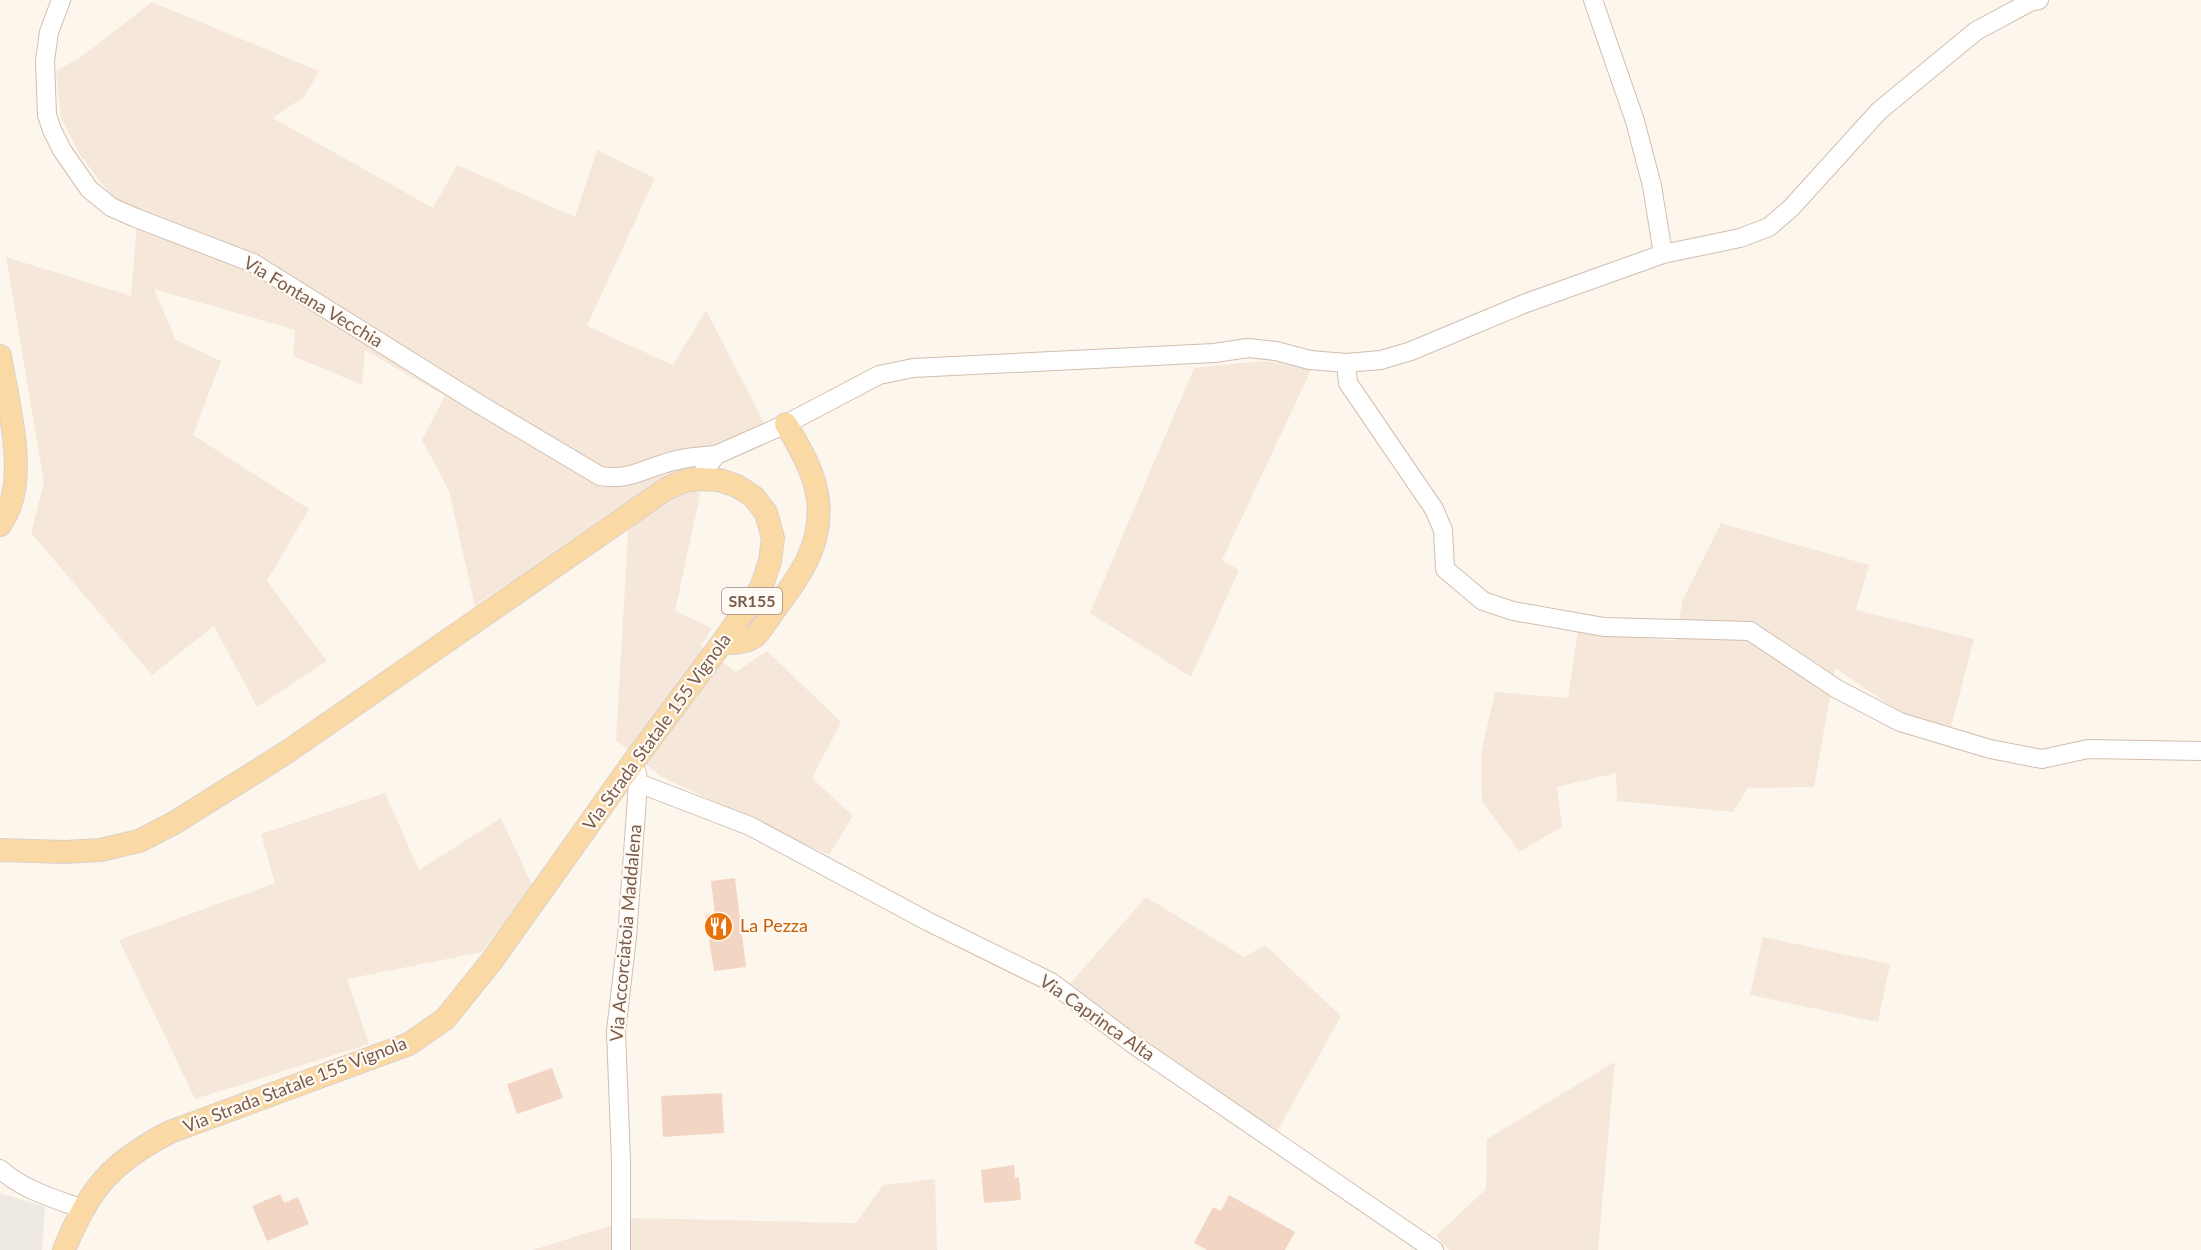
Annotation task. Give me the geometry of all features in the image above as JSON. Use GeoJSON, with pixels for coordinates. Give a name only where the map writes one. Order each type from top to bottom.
{"type":"FeatureCollection","features":[{"type":"Feature","properties":{"kind":"main road"},"geometry":{"type":"LineString","coordinates":[[0,356],[14,436],[16,475],[10,507],[0,525]]}},
{"type":"Feature","properties":{"kind":"main road"},"geometry":{"type":"LineString","coordinates":[[723,643],[739,643],[755,637],[795,582],[811,551],[819,527],[818,498],[807,462],[786,424]]}},
{"type":"Feature","properties":{"kind":"main road","name":"Via Strada Statale 155 Vignola"},"geometry":{"type":"LineString","coordinates":[[0,850],[65,852],[100,850],[139,841],[165,828],[287,752],[666,489],[684,481],[719,480],[737,486],[754,497],[766,513],[773,538],[770,561],[761,588],[636,772],[446,1019],[410,1044],[170,1132],[141,1147],[116,1166],[99,1184],[83,1209],[64,1250]]}},
{"type":"Feature","properties":{"kind":"street","name":"Via Fontana Vecchia"},"geometry":{"type":"LineString","coordinates":[[62,0],[49,32],[45,61],[47,115],[62,150],[89,189],[111,207],[253,263],[474,401],[600,476],[631,477],[671,462],[716,455]]}},
{"type":"Feature","properties":{"kind":"street"},"geometry":{"type":"LineString","coordinates":[[1593,0],[1635,121],[1652,186],[1663,254]]}},
{"type":"Feature","properties":{"kind":"street"},"geometry":{"type":"LineString","coordinates":[[698,479],[716,455],[786,424],[879,375],[913,368],[1214,353],[1248,348],[1276,351],[1310,360],[1346,363],[1381,360],[1411,351],[1526,303],[1663,254],[1740,238],[1769,227],[1791,208],[1879,111],[1976,31],[2030,2],[2039,0]]}},
{"type":"Feature","properties":{"kind":"street"},"geometry":{"type":"LineString","coordinates":[[1346,363],[1348,383],[1434,509],[1443,530],[1445,568],[1483,601],[1514,611],[1604,627],[1749,631],[1838,689],[1900,722],[1990,749],[2042,759],[2088,749],[2201,751]]}},
{"type":"Feature","properties":{"kind":"street","name":"Via Accorciatoia Maddalena"},"geometry":{"type":"LineString","coordinates":[[621,1250],[621,1161],[616,1031],[627,937],[636,772]]}},
{"type":"Feature","properties":{"kind":"street","name":"Via Caprinca Alta"},"geometry":{"type":"LineString","coordinates":[[636,772],[750,826],[929,922],[1051,982],[1133,1044],[1434,1250]]}},
{"type":"Feature","properties":{"kind":"street"},"geometry":{"type":"LineString","coordinates":[[0,1169],[9,1177],[34,1191],[83,1209]]}},
{"type":"Feature","properties":{"kind":"shaded area"},"geometry":{"type":"Polygon","coordinates":[[[152,2],[319,71],[305,96],[273,118],[433,208],[457,165],[575,217],[597,150],[655,178],[587,326],[673,365],[706,310],[764,423],[707,449],[700,495],[675,611],[712,628],[701,646],[736,672],[767,651],[841,722],[812,778],[853,816],[829,855],[662,777],[616,740],[630,499],[475,606],[449,491],[422,440],[445,396],[365,350],[362,385],[293,356],[295,330],[154,289],[176,340],[221,361],[193,435],[309,509],[267,581],[327,661],[257,707],[214,626],[152,675],[31,533],[44,482],[6,257],[131,296],[138,209],[113,198],[80,155],[61,118],[56,71],[81,57],[152,2]]]}},
{"type":"Feature","properties":{"kind":"shaded area"},"geometry":{"type":"Polygon","coordinates":[[[1263,361],[1312,368],[1222,560],[1239,570],[1191,677],[1090,613],[1194,368],[1263,361]]]}},
{"type":"Feature","properties":{"kind":"shaded area"},"geometry":{"type":"Polygon","coordinates":[[[1721,523],[1869,565],[1856,610],[1974,639],[1951,727],[1900,712],[1835,668],[1814,787],[1748,788],[1733,812],[1617,801],[1616,773],[1557,787],[1562,827],[1519,852],[1482,801],[1481,754],[1495,692],[1568,698],[1578,631],[1675,641],[1683,599],[1721,523]]]}},
{"type":"Feature","properties":{"kind":"shaded area"},"geometry":{"type":"Polygon","coordinates":[[[385,793],[419,870],[501,818],[532,885],[482,952],[347,979],[369,1044],[195,1099],[119,940],[275,883],[261,834],[385,793]]]}},
{"type":"Feature","properties":{"kind":"shaded area"},"geometry":{"type":"Polygon","coordinates":[[[1146,897],[1244,957],[1265,945],[1341,1016],[1277,1132],[1068,986],[1146,897]]]}},
{"type":"Feature","properties":{"kind":"shaded area"},"geometry":{"type":"Polygon","coordinates":[[[1763,937],[1890,964],[1878,1022],[1750,995],[1763,937]]]}},
{"type":"Feature","properties":{"kind":"shaded area"},"geometry":{"type":"Polygon","coordinates":[[[1615,1062],[1598,1250],[1449,1250],[1436,1236],[1486,1189],[1487,1139],[1615,1062]]]}},
{"type":"Feature","properties":{"kind":"shaded area"},"geometry":{"type":"Polygon","coordinates":[[[935,1179],[937,1250],[533,1250],[634,1218],[856,1223],[883,1185],[935,1179]]]}},
{"type":"Feature","properties":{"kind":"shaded area"},"geometry":{"type":"Polygon","coordinates":[[[0,1193],[45,1207],[42,1250],[0,1250],[0,1193]]]}},
{"type":"Feature","properties":{"kind":"building"},"geometry":{"type":"Polygon","coordinates":[[[735,878],[746,967],[714,971],[705,915],[715,913],[711,881],[735,878]]]}},
{"type":"Feature","properties":{"kind":"building"},"geometry":{"type":"Polygon","coordinates":[[[552,1068],[563,1098],[517,1114],[507,1084],[552,1068]]]}},
{"type":"Feature","properties":{"kind":"building"},"geometry":{"type":"Polygon","coordinates":[[[722,1093],[724,1133],[663,1137],[661,1096],[722,1093]]]}},
{"type":"Feature","properties":{"kind":"building"},"geometry":{"type":"Polygon","coordinates":[[[1014,1165],[1015,1178],[1019,1178],[1021,1200],[984,1203],[981,1170],[1014,1165]]]}},
{"type":"Feature","properties":{"kind":"building"},"geometry":{"type":"Polygon","coordinates":[[[280,1194],[284,1203],[298,1197],[309,1224],[267,1241],[252,1206],[280,1194]]]}},
{"type":"Feature","properties":{"kind":"building"},"geometry":{"type":"Polygon","coordinates":[[[1229,1195],[1295,1232],[1285,1250],[1207,1250],[1194,1243],[1213,1207],[1221,1211],[1229,1195]]]}},
{"type":"Feature","properties":{"kind":"place","name":"La Pezza"},"geometry":{"type":"Point","coordinates":[719,926]}}]}
